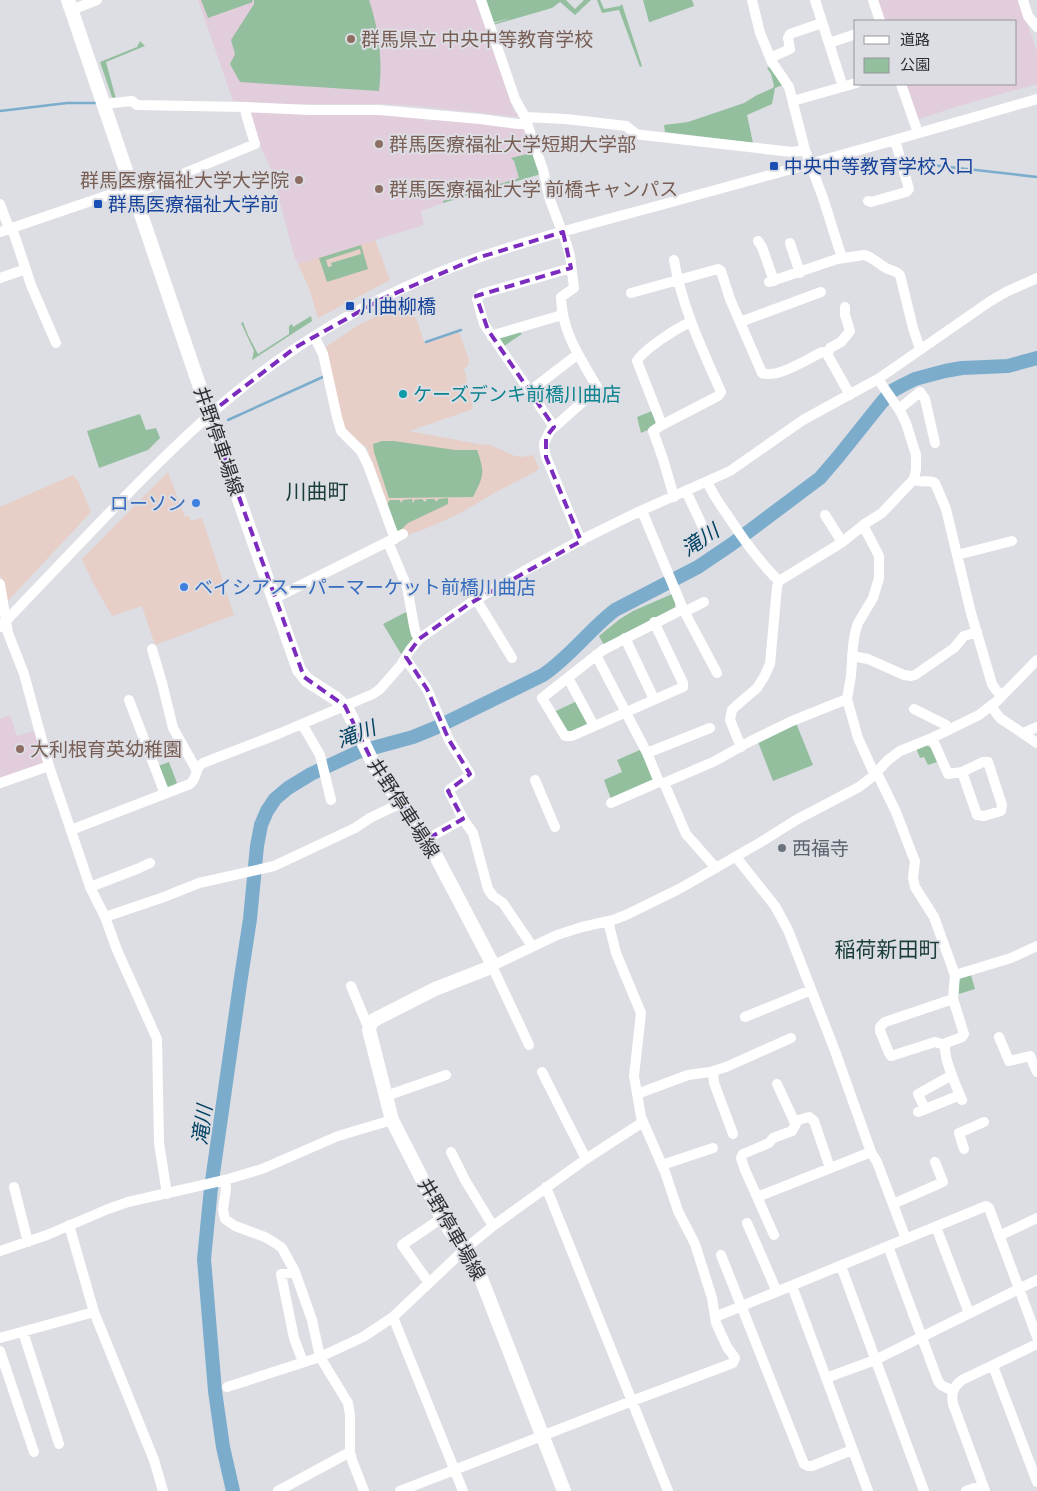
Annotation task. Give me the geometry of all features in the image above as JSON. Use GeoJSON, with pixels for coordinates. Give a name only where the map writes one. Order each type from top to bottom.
{"type":"FeatureCollection","features":[{"type":"Feature","properties":{"kind":"main road","name":"井野停車場線"},"geometry":{"type":"LineString","coordinates":[[69,5],[209,414],[301,674],[345,706],[371,760],[427,839],[492,966]]}},
{"type":"Feature","properties":{"kind":"main road"},"geometry":{"type":"LineString","coordinates":[[370,1025],[374,1020],[435,989],[492,966]]}},
{"type":"Feature","properties":{"kind":"main road","name":"井野停車場線"},"geometry":{"type":"LineString","coordinates":[[370,1025],[369,1030],[392,1120],[442,1218],[478,1268],[564,1491]]}},
{"type":"Feature","properties":{"kind":"street"},"geometry":{"type":"LineString","coordinates":[[69,5],[97,0]]}},
{"type":"Feature","properties":{"kind":"street"},"geometry":{"type":"LineString","coordinates":[[481,0],[515,99],[526,120],[543,170],[550,200],[570,256],[574,288],[561,297],[562,315],[568,336],[597,387],[546,437],[544,448],[546,458],[581,541]]}},
{"type":"Feature","properties":{"kind":"street"},"geometry":{"type":"LineString","coordinates":[[752,0],[760,32],[770,58],[788,84],[805,150],[842,258]]}},
{"type":"Feature","properties":{"kind":"street"},"geometry":{"type":"LineString","coordinates":[[815,0],[843,86]]}},
{"type":"Feature","properties":{"kind":"street"},"geometry":{"type":"LineString","coordinates":[[873,0],[880,20]]}},
{"type":"Feature","properties":{"kind":"street"},"geometry":{"type":"LineString","coordinates":[[1023,0],[1028,16],[1036,26]]}},
{"type":"Feature","properties":{"kind":"street"},"geometry":{"type":"LineString","coordinates":[[770,58],[790,49],[788,38],[790,34],[822,23]]}},
{"type":"Feature","properties":{"kind":"street"},"geometry":{"type":"LineString","coordinates":[[829,43],[854,35]]}},
{"type":"Feature","properties":{"kind":"street"},"geometry":{"type":"LineString","coordinates":[[792,101],[854,83]]}},
{"type":"Feature","properties":{"kind":"street"},"geometry":{"type":"LineString","coordinates":[[901,85],[918,133]]}},
{"type":"Feature","properties":{"kind":"street"},"geometry":{"type":"LineString","coordinates":[[3,623],[135,486],[209,414],[258,374],[314,336],[382,299],[430,277],[499,251],[810,165],[1037,99]]}},
{"type":"Feature","properties":{"kind":"street"},"geometry":{"type":"LineString","coordinates":[[104,104],[132,101],[137,105],[400,111],[480,118],[518,124],[526,120],[558,118],[626,126],[642,136],[792,152],[805,150]]}},
{"type":"Feature","properties":{"kind":"street"},"geometry":{"type":"LineString","coordinates":[[0,232],[133,190],[255,144],[245,107]]}},
{"type":"Feature","properties":{"kind":"street"},"geometry":{"type":"LineString","coordinates":[[868,201],[871,202],[906,192],[909,189],[895,140]]}},
{"type":"Feature","properties":{"kind":"street"},"geometry":{"type":"LineString","coordinates":[[0,204],[10,229],[14,234],[56,343]]}},
{"type":"Feature","properties":{"kind":"street"},"geometry":{"type":"LineString","coordinates":[[758,241],[762,247],[771,282],[842,258],[864,255],[899,274],[920,349]]}},
{"type":"Feature","properties":{"kind":"street"},"geometry":{"type":"LineString","coordinates":[[790,243],[800,273]]}},
{"type":"Feature","properties":{"kind":"street"},"geometry":{"type":"LineString","coordinates":[[674,260],[677,281],[691,322],[722,392],[718,396],[654,430],[653,433],[664,459],[674,496]]}},
{"type":"Feature","properties":{"kind":"street"},"geometry":{"type":"LineString","coordinates":[[554,428],[484,324],[477,302],[479,295],[571,268]]}},
{"type":"Feature","properties":{"kind":"street"},"geometry":{"type":"LineString","coordinates":[[0,278],[26,269]]}},
{"type":"Feature","properties":{"kind":"street"},"geometry":{"type":"LineString","coordinates":[[631,293],[717,269],[720,270],[740,322],[764,374],[771,374],[793,367],[822,352],[828,354],[850,395]]}},
{"type":"Feature","properties":{"kind":"street"},"geometry":{"type":"LineString","coordinates":[[71,830],[190,784],[193,782],[196,769],[203,763],[302,724],[376,692],[401,665],[410,650],[420,639],[476,600],[524,571],[581,541],[730,471],[803,420],[878,379],[989,302],[1037,278]]}},
{"type":"Feature","properties":{"kind":"street"},"geometry":{"type":"LineString","coordinates":[[740,322],[821,292]]}},
{"type":"Feature","properties":{"kind":"street"},"geometry":{"type":"LineString","coordinates":[[828,354],[830,348],[841,342],[850,331],[845,315],[845,307]]}},
{"type":"Feature","properties":{"kind":"street"},"geometry":{"type":"LineString","coordinates":[[492,337],[562,315]]}},
{"type":"Feature","properties":{"kind":"street"},"geometry":{"type":"LineString","coordinates":[[662,425],[636,361],[639,356],[675,330],[691,322]]}},
{"type":"Feature","properties":{"kind":"street"},"geometry":{"type":"LineString","coordinates":[[314,336],[323,354],[341,432],[362,451],[396,539],[414,626],[416,634],[420,639]]}},
{"type":"Feature","properties":{"kind":"street"},"geometry":{"type":"LineString","coordinates":[[530,391],[578,354]]}},
{"type":"Feature","properties":{"kind":"street"},"geometry":{"type":"LineString","coordinates":[[741,747],[730,720],[731,715],[736,706],[760,683],[770,664],[778,581],[842,542],[882,513],[914,479],[916,469],[915,452],[903,416],[878,379]]}},
{"type":"Feature","properties":{"kind":"street"},"geometry":{"type":"LineString","coordinates":[[898,408],[920,392],[925,399],[935,443]]}},
{"type":"Feature","properties":{"kind":"street"},"geometry":{"type":"LineString","coordinates":[[914,479],[917,482],[932,482],[936,485],[946,509],[992,684],[1002,696]]}},
{"type":"Feature","properties":{"kind":"street"},"geometry":{"type":"LineString","coordinates":[[707,482],[735,527],[762,564],[778,581]]}},
{"type":"Feature","properties":{"kind":"street"},"geometry":{"type":"LineString","coordinates":[[686,491],[708,538]]}},
{"type":"Feature","properties":{"kind":"street"},"geometry":{"type":"LineString","coordinates":[[642,511],[684,610],[717,673]]}},
{"type":"Feature","properties":{"kind":"street"},"geometry":{"type":"LineString","coordinates":[[825,515],[842,542]]}},
{"type":"Feature","properties":{"kind":"street"},"geometry":{"type":"LineString","coordinates":[[863,525],[877,550],[880,570],[873,598],[856,628],[852,646],[851,676],[847,699],[858,738],[896,812],[914,858],[912,873],[915,887],[934,917],[955,975],[953,998],[964,1034],[962,1037],[946,1042],[945,1045]]}},
{"type":"Feature","properties":{"kind":"street"},"geometry":{"type":"LineString","coordinates":[[275,598],[396,539]]}},
{"type":"Feature","properties":{"kind":"street"},"geometry":{"type":"LineString","coordinates":[[957,556],[1012,541]]}},
{"type":"Feature","properties":{"kind":"street"},"geometry":{"type":"LineString","coordinates":[[0,584],[3,623],[24,674],[50,766],[90,887],[105,917],[117,950],[157,1039],[159,1143],[167,1194]]}},
{"type":"Feature","properties":{"kind":"street"},"geometry":{"type":"LineString","coordinates":[[476,600],[512,658]]}},
{"type":"Feature","properties":{"kind":"street"},"geometry":{"type":"LineString","coordinates":[[654,622],[683,687],[572,736],[565,736],[542,698],[596,655],[654,622],[704,602]]}},
{"type":"Feature","properties":{"kind":"street"},"geometry":{"type":"LineString","coordinates":[[852,656],[868,659],[904,675],[911,676],[954,648],[964,636],[977,632]]}},
{"type":"Feature","properties":{"kind":"street"},"geometry":{"type":"LineString","coordinates":[[625,638],[654,699]]}},
{"type":"Feature","properties":{"kind":"street"},"geometry":{"type":"LineString","coordinates":[[152,649],[173,728],[196,769]]}},
{"type":"Feature","properties":{"kind":"street"},"geometry":{"type":"LineString","coordinates":[[596,655],[647,753],[686,834],[716,868]]}},
{"type":"Feature","properties":{"kind":"street"},"geometry":{"type":"LineString","coordinates":[[405,658],[427,689],[453,747],[470,774],[449,791],[463,819],[473,833],[488,889],[493,896],[503,903],[532,946]]}},
{"type":"Feature","properties":{"kind":"street"},"geometry":{"type":"LineString","coordinates":[[529,1045],[492,966],[532,946],[569,931],[626,915],[679,889],[736,857],[796,820],[859,787],[900,751],[979,715],[992,706],[1037,660]]}},
{"type":"Feature","properties":{"kind":"street"},"geometry":{"type":"LineString","coordinates":[[568,678],[594,726]]}},
{"type":"Feature","properties":{"kind":"street"},"geometry":{"type":"LineString","coordinates":[[611,803],[713,762],[792,721],[847,699]]}},
{"type":"Feature","properties":{"kind":"street"},"geometry":{"type":"LineString","coordinates":[[129,700],[165,794]]}},
{"type":"Feature","properties":{"kind":"street"},"geometry":{"type":"LineString","coordinates":[[992,706],[1000,718],[1037,743]]}},
{"type":"Feature","properties":{"kind":"street"},"geometry":{"type":"LineString","coordinates":[[914,709],[946,725],[949,730]]}},
{"type":"Feature","properties":{"kind":"street"},"geometry":{"type":"LineString","coordinates":[[302,724],[317,748],[331,800]]}},
{"type":"Feature","properties":{"kind":"street"},"geometry":{"type":"LineString","coordinates":[[1023,733],[1037,727]]}},
{"type":"Feature","properties":{"kind":"street"},"geometry":{"type":"LineString","coordinates":[[647,753],[710,728]]}},
{"type":"Feature","properties":{"kind":"street"},"geometry":{"type":"LineString","coordinates":[[932,738],[948,774],[962,772],[983,762],[988,762],[1002,809],[984,816],[977,815],[962,772]]}},
{"type":"Feature","properties":{"kind":"street"},"geometry":{"type":"LineString","coordinates":[[0,783],[50,766]]}},
{"type":"Feature","properties":{"kind":"street"},"geometry":{"type":"LineString","coordinates":[[534,780],[555,827]]}},
{"type":"Feature","properties":{"kind":"street"},"geometry":{"type":"LineString","coordinates":[[105,917],[199,883],[282,863],[401,803]]}},
{"type":"Feature","properties":{"kind":"street"},"geometry":{"type":"LineString","coordinates":[[427,839],[463,819]]}},
{"type":"Feature","properties":{"kind":"street"},"geometry":{"type":"LineString","coordinates":[[736,857],[776,906],[788,930],[871,1152],[877,1162],[906,1239]]}},
{"type":"Feature","properties":{"kind":"street"},"geometry":{"type":"LineString","coordinates":[[90,887],[150,863]]}},
{"type":"Feature","properties":{"kind":"street"},"geometry":{"type":"LineString","coordinates":[[400,1491],[632,1401],[734,1364],[735,1358],[720,1333],[712,1298],[695,1244],[678,1211],[662,1164],[641,1117],[634,1076],[641,1013],[616,953],[608,921]]}},
{"type":"Feature","properties":{"kind":"street"},"geometry":{"type":"LineString","coordinates":[[955,975],[1011,958],[1037,946]]}},
{"type":"Feature","properties":{"kind":"street"},"geometry":{"type":"LineString","coordinates":[[351,986],[366,1022],[370,1025]]}},
{"type":"Feature","properties":{"kind":"street"},"geometry":{"type":"LineString","coordinates":[[745,1016],[811,990]]}},
{"type":"Feature","properties":{"kind":"street"},"geometry":{"type":"LineString","coordinates":[[945,1045],[935,1042],[891,1056],[880,1027],[885,1022],[953,998]]}},
{"type":"Feature","properties":{"kind":"street"},"geometry":{"type":"LineString","coordinates":[[999,1037],[1009,1061],[1030,1056],[1037,1072]]}},
{"type":"Feature","properties":{"kind":"street"},"geometry":{"type":"LineString","coordinates":[[637,1094],[688,1075],[713,1071],[791,1038]]}},
{"type":"Feature","properties":{"kind":"street"},"geometry":{"type":"LineString","coordinates":[[945,1045],[952,1075],[961,1098],[921,1110],[918,1094],[952,1075]]}},
{"type":"Feature","properties":{"kind":"street"},"geometry":{"type":"LineString","coordinates":[[713,1071],[714,1083],[733,1134]]}},
{"type":"Feature","properties":{"kind":"street"},"geometry":{"type":"LineString","coordinates":[[542,1072],[586,1159]]}},
{"type":"Feature","properties":{"kind":"street"},"geometry":{"type":"LineString","coordinates":[[386,1096],[446,1075]]}},
{"type":"Feature","properties":{"kind":"street"},"geometry":{"type":"LineString","coordinates":[[777,1084],[795,1123]]}},
{"type":"Feature","properties":{"kind":"street"},"geometry":{"type":"LineString","coordinates":[[774,1236],[741,1156],[745,1152],[792,1131],[798,1120],[807,1118],[813,1119],[830,1168]]}},
{"type":"Feature","properties":{"kind":"street"},"geometry":{"type":"LineString","coordinates":[[0,1252],[128,1202],[200,1186],[262,1169],[338,1136],[392,1120]]}},
{"type":"Feature","properties":{"kind":"street"},"geometry":{"type":"LineString","coordinates":[[227,1387],[320,1357],[363,1337],[393,1317],[465,1249],[493,1226],[586,1159],[643,1122]]}},
{"type":"Feature","properties":{"kind":"street"},"geometry":{"type":"LineString","coordinates":[[964,1149],[959,1133],[984,1122]]}},
{"type":"Feature","properties":{"kind":"street"},"geometry":{"type":"LineString","coordinates":[[662,1164],[713,1148]]}},
{"type":"Feature","properties":{"kind":"street"},"geometry":{"type":"LineString","coordinates":[[451,1152],[465,1180],[493,1226]]}},
{"type":"Feature","properties":{"kind":"street"},"geometry":{"type":"LineString","coordinates":[[757,1197],[871,1152]]}},
{"type":"Feature","properties":{"kind":"street"},"geometry":{"type":"LineString","coordinates":[[893,1204],[943,1182],[936,1162]]}},
{"type":"Feature","properties":{"kind":"street"},"geometry":{"type":"LineString","coordinates":[[223,1180],[226,1189],[223,1210],[225,1218],[235,1226],[276,1243],[282,1248],[295,1272],[312,1320],[320,1357],[348,1403],[350,1415],[350,1452],[364,1491]]}},
{"type":"Feature","properties":{"kind":"street"},"geometry":{"type":"LineString","coordinates":[[14,1187],[28,1242]]}},
{"type":"Feature","properties":{"kind":"street"},"geometry":{"type":"LineString","coordinates":[[546,1187],[668,1491]]}},
{"type":"Feature","properties":{"kind":"street"},"geometry":{"type":"LineString","coordinates":[[715,1317],[988,1206],[1037,1337]]}},
{"type":"Feature","properties":{"kind":"street"},"geometry":{"type":"LineString","coordinates":[[430,1283],[402,1245],[442,1218]]}},
{"type":"Feature","properties":{"kind":"street"},"geometry":{"type":"LineString","coordinates":[[999,1236],[1037,1218]]}},
{"type":"Feature","properties":{"kind":"street"},"geometry":{"type":"LineString","coordinates":[[747,1223],[778,1292]]}},
{"type":"Feature","properties":{"kind":"street"},"geometry":{"type":"LineString","coordinates":[[69,1225],[94,1312],[154,1460],[163,1491]]}},
{"type":"Feature","properties":{"kind":"street"},"geometry":{"type":"LineString","coordinates":[[936,1227],[969,1313]]}},
{"type":"Feature","properties":{"kind":"street"},"geometry":{"type":"LineString","coordinates":[[888,1246],[938,1381],[941,1385],[953,1391]]}},
{"type":"Feature","properties":{"kind":"street"},"geometry":{"type":"LineString","coordinates":[[722,1255],[804,1464],[812,1466],[852,1450]]}},
{"type":"Feature","properties":{"kind":"street"},"geometry":{"type":"LineString","coordinates":[[841,1266],[924,1491]]}},
{"type":"Feature","properties":{"kind":"street"},"geometry":{"type":"LineString","coordinates":[[295,1272],[281,1274],[294,1338],[303,1362]]}},
{"type":"Feature","properties":{"kind":"street"},"geometry":{"type":"LineString","coordinates":[[826,1378],[875,1360],[1037,1280]]}},
{"type":"Feature","properties":{"kind":"street"},"geometry":{"type":"LineString","coordinates":[[792,1286],[868,1491]]}},
{"type":"Feature","properties":{"kind":"street"},"geometry":{"type":"LineString","coordinates":[[0,1338],[94,1312]]}},
{"type":"Feature","properties":{"kind":"street"},"geometry":{"type":"LineString","coordinates":[[393,1317],[396,1320],[462,1491]]}},
{"type":"Feature","properties":{"kind":"street"},"geometry":{"type":"LineString","coordinates":[[23,1332],[59,1444]]}},
{"type":"Feature","properties":{"kind":"street"},"geometry":{"type":"LineString","coordinates":[[966,1491],[984,1488],[955,1409],[952,1398],[953,1391],[962,1380],[1037,1344]]}},
{"type":"Feature","properties":{"kind":"street"},"geometry":{"type":"LineString","coordinates":[[0,1351],[34,1452]]}},
{"type":"Feature","properties":{"kind":"street"},"geometry":{"type":"LineString","coordinates":[[993,1366],[1037,1482]]}},
{"type":"Feature","properties":{"kind":"street"},"geometry":{"type":"LineString","coordinates":[[278,1491],[350,1452]]}},
{"type":"Feature","properties":{"kind":"highlighted area"},"geometry":{"type":"Polygon","coordinates":[[[563,232],[571,268],[476,296],[488,330],[554,427],[546,437],[546,457],[581,541],[469,604],[419,639],[406,657],[427,689],[449,740],[470,774],[448,791],[463,819],[427,839],[375,767],[345,706],[304,677],[209,414],[296,347],[382,299],[477,258],[563,232]]]}},
{"type":"Feature","properties":{"kind":"shaded area","name":"群馬県立 中央中等教育学校"},"geometry":{"type":"Polygon","coordinates":[[[198,0],[476,0],[514,112],[517,113],[518,117],[416,106],[283,104],[233,101],[198,0]]]}},
{"type":"Feature","properties":{"kind":"shaded area"},"geometry":{"type":"Polygon","coordinates":[[[877,0],[1019,0],[1037,51],[1037,84],[919,119],[916,117],[905,85],[1017,85],[1017,20],[884,20],[877,0]]]}},
{"type":"Feature","properties":{"kind":"shaded area","name":"群馬医療福祉大学 前橋キャンパス"},"geometry":{"type":"Polygon","coordinates":[[[252,110],[383,115],[428,121],[441,119],[524,127],[533,150],[531,153],[511,159],[514,161],[519,178],[443,201],[443,203],[421,211],[424,225],[298,264],[295,259],[274,176],[256,137],[249,114],[252,110]]]}},
{"type":"Feature","properties":{"kind":"shaded area"},"geometry":{"type":"Polygon","coordinates":[[[375,240],[390,280],[318,318],[309,288],[298,264],[375,240]]]}},
{"type":"Feature","properties":{"kind":"shaded area"},"geometry":{"type":"Polygon","coordinates":[[[404,302],[408,312],[416,318],[425,344],[459,332],[469,360],[468,366],[464,368],[473,409],[409,431],[490,445],[515,456],[533,455],[539,468],[464,511],[435,525],[400,538],[366,446],[345,429],[343,424],[326,347],[357,326],[404,302]]]}},
{"type":"Feature","properties":{"kind":"shaded area"},"geometry":{"type":"Polygon","coordinates":[[[168,472],[185,517],[189,516],[191,521],[202,518],[234,615],[155,645],[142,606],[112,616],[82,559],[168,472]]]}},
{"type":"Feature","properties":{"kind":"shaded area"},"geometry":{"type":"Polygon","coordinates":[[[73,475],[79,483],[91,512],[6,603],[4,583],[0,575],[0,507],[73,475]]]}},
{"type":"Feature","properties":{"kind":"shaded area","name":"大利根育英幼稚園"},"geometry":{"type":"Polygon","coordinates":[[[10,715],[17,736],[34,731],[44,761],[42,766],[0,780],[0,719],[10,715]]]}},
{"type":"Feature","properties":{"kind":"green space"},"geometry":{"type":"Polygon","coordinates":[[[201,0],[252,0],[253,2],[208,18],[201,0]]]}},
{"type":"Feature","properties":{"kind":"green space"},"geometry":{"type":"Polygon","coordinates":[[[254,0],[369,0],[379,45],[381,68],[379,91],[240,82],[230,64],[235,54],[231,40],[254,4],[254,0]]]}},
{"type":"Feature","properties":{"kind":"green space"},"geometry":{"type":"Polygon","coordinates":[[[484,0],[566,0],[575,9],[584,0],[591,0],[575,15],[560,2],[552,8],[493,25],[510,18],[492,23],[484,0]]]}},
{"type":"Feature","properties":{"kind":"green space"},"geometry":{"type":"Polygon","coordinates":[[[597,0],[600,0],[604,9],[622,4],[642,66],[640,67],[619,10],[602,13],[597,0]]]}},
{"type":"Feature","properties":{"kind":"green space"},"geometry":{"type":"Polygon","coordinates":[[[643,0],[692,0],[694,6],[649,22],[643,0]]]}},
{"type":"Feature","properties":{"kind":"green space"},"geometry":{"type":"Polygon","coordinates":[[[140,41],[145,46],[106,62],[116,99],[112,97],[100,62],[137,47],[140,41]]]}},
{"type":"Feature","properties":{"kind":"green space"},"geometry":{"type":"Polygon","coordinates":[[[769,67],[783,85],[775,88],[772,104],[747,115],[753,143],[665,132],[664,125],[688,122],[744,103],[773,88],[771,74],[767,68],[769,67]]]}},
{"type":"Feature","properties":{"kind":"green space"},"geometry":{"type":"Polygon","coordinates":[[[533,150],[541,174],[443,203],[443,201],[519,178],[514,161],[511,158],[531,153],[533,150]]]}},
{"type":"Feature","properties":{"kind":"green space"},"geometry":{"type":"Polygon","coordinates":[[[361,245],[368,269],[327,282],[319,258],[361,245]],[[360,249],[326,260],[328,267],[332,266],[331,263],[361,254],[360,249]]]}},
{"type":"Feature","properties":{"kind":"green space"},"geometry":{"type":"Polygon","coordinates":[[[311,316],[312,321],[252,360],[254,351],[241,323],[243,322],[258,354],[289,334],[289,326],[292,324],[293,327],[311,316]]]}},
{"type":"Feature","properties":{"kind":"green space"},"geometry":{"type":"Polygon","coordinates":[[[520,332],[522,334],[501,348],[498,337],[520,332]]]}},
{"type":"Feature","properties":{"kind":"green space"},"geometry":{"type":"Polygon","coordinates":[[[652,411],[656,422],[654,427],[641,433],[637,417],[652,411]]]}},
{"type":"Feature","properties":{"kind":"green space"},"geometry":{"type":"Polygon","coordinates":[[[140,414],[146,430],[156,428],[160,438],[148,450],[99,468],[87,431],[140,414]]]}},
{"type":"Feature","properties":{"kind":"green space"},"geometry":{"type":"Polygon","coordinates":[[[382,441],[455,450],[477,450],[482,474],[473,497],[389,498],[373,444],[382,441]]]}},
{"type":"Feature","properties":{"kind":"green space"},"geometry":{"type":"Polygon","coordinates":[[[448,498],[448,504],[408,523],[398,533],[387,504],[390,500],[400,500],[401,503],[403,500],[412,499],[413,503],[414,500],[422,499],[425,502],[427,499],[434,499],[437,502],[438,499],[448,498]]]}},
{"type":"Feature","properties":{"kind":"green space"},"geometry":{"type":"Polygon","coordinates":[[[672,594],[675,609],[604,645],[599,636],[620,619],[633,611],[672,594]]]}},
{"type":"Feature","properties":{"kind":"green space"},"geometry":{"type":"Polygon","coordinates":[[[406,612],[409,615],[414,639],[401,654],[383,624],[406,612]]]}},
{"type":"Feature","properties":{"kind":"green space"},"geometry":{"type":"Polygon","coordinates":[[[577,701],[589,724],[570,734],[565,732],[554,712],[577,701]]]}},
{"type":"Feature","properties":{"kind":"green space"},"geometry":{"type":"Polygon","coordinates":[[[796,723],[813,765],[773,781],[758,742],[796,723]]]}},
{"type":"Feature","properties":{"kind":"green space"},"geometry":{"type":"Polygon","coordinates":[[[926,745],[931,748],[937,762],[928,765],[924,757],[920,758],[916,748],[926,745]]]}},
{"type":"Feature","properties":{"kind":"green space"},"geometry":{"type":"Polygon","coordinates":[[[642,749],[656,780],[611,799],[604,780],[622,772],[617,760],[642,749]]]}},
{"type":"Feature","properties":{"kind":"green space"},"geometry":{"type":"Polygon","coordinates":[[[169,762],[177,783],[172,788],[166,786],[158,766],[169,762]]]}},
{"type":"Feature","properties":{"kind":"green space"},"geometry":{"type":"Polygon","coordinates":[[[971,975],[975,989],[959,994],[958,981],[962,977],[971,975]]]}},
{"type":"Feature","properties":{"kind":"waterway"},"geometry":{"type":"LineString","coordinates":[[0,111],[67,103],[98,103]]}},
{"type":"Feature","properties":{"kind":"waterway"},"geometry":{"type":"LineString","coordinates":[[880,159],[899,161]]}},
{"type":"Feature","properties":{"kind":"waterway"},"geometry":{"type":"LineString","coordinates":[[904,162],[1037,177]]}},
{"type":"Feature","properties":{"kind":"waterway"},"geometry":{"type":"LineString","coordinates":[[426,342],[461,330]]}},
{"type":"Feature","properties":{"kind":"waterway","name":"滝川"},"geometry":{"type":"LineString","coordinates":[[233,1491],[223,1447],[215,1391],[204,1259],[211,1188],[250,919],[257,846],[261,825],[275,799],[288,788],[311,774],[358,752],[413,737],[435,728],[543,675],[562,660],[615,610],[698,567],[820,478],[892,391],[915,379],[945,371],[962,368],[1008,366],[1037,358]]}},
{"type":"Feature","properties":{"kind":"waterway"},"geometry":{"type":"LineString","coordinates":[[228,420],[325,376]]}},
{"type":"Feature","properties":{"kind":"place","name":"群馬県立 中央中等教育学校"},"geometry":{"type":"Point","coordinates":[351,39]}},
{"type":"Feature","properties":{"kind":"place","name":"群馬医療福祉大学短期大学部"},"geometry":{"type":"Point","coordinates":[379,144]}},
{"type":"Feature","properties":{"kind":"place","name":"中央中等教育学校入口"},"geometry":{"type":"Point","coordinates":[774,166]}},
{"type":"Feature","properties":{"kind":"place","name":"群馬医療福祉大学大学院"},"geometry":{"type":"Point","coordinates":[299,180]}},
{"type":"Feature","properties":{"kind":"place","name":"群馬医療福祉大学 前橋キャンパス"},"geometry":{"type":"Point","coordinates":[379,189]}},
{"type":"Feature","properties":{"kind":"place","name":"群馬医療福祉大学前"},"geometry":{"type":"Point","coordinates":[98,204]}},
{"type":"Feature","properties":{"kind":"place","name":"川曲柳橋"},"geometry":{"type":"Point","coordinates":[350,306]}},
{"type":"Feature","properties":{"kind":"place","name":"ケーズデンキ前橋川曲店"},"geometry":{"type":"Point","coordinates":[403,394]}},
{"type":"Feature","properties":{"kind":"place","name":"ローソン"},"geometry":{"type":"Point","coordinates":[196,503]}},
{"type":"Feature","properties":{"kind":"place","name":"ベイシアスーパーマーケット前橋川曲店"},"geometry":{"type":"Point","coordinates":[184,587]}},
{"type":"Feature","properties":{"kind":"place","name":"大利根育英幼稚園"},"geometry":{"type":"Point","coordinates":[20,749]}},
{"type":"Feature","properties":{"kind":"place","name":"西福寺"},"geometry":{"type":"Point","coordinates":[782,848]}},
{"type":"Feature","properties":{"kind":"district","name":"川曲町"},"geometry":{"type":"Point","coordinates":[317,492]}},
{"type":"Feature","properties":{"kind":"district","name":"稲荷新田町"},"geometry":{"type":"Point","coordinates":[887,950]}}]}
